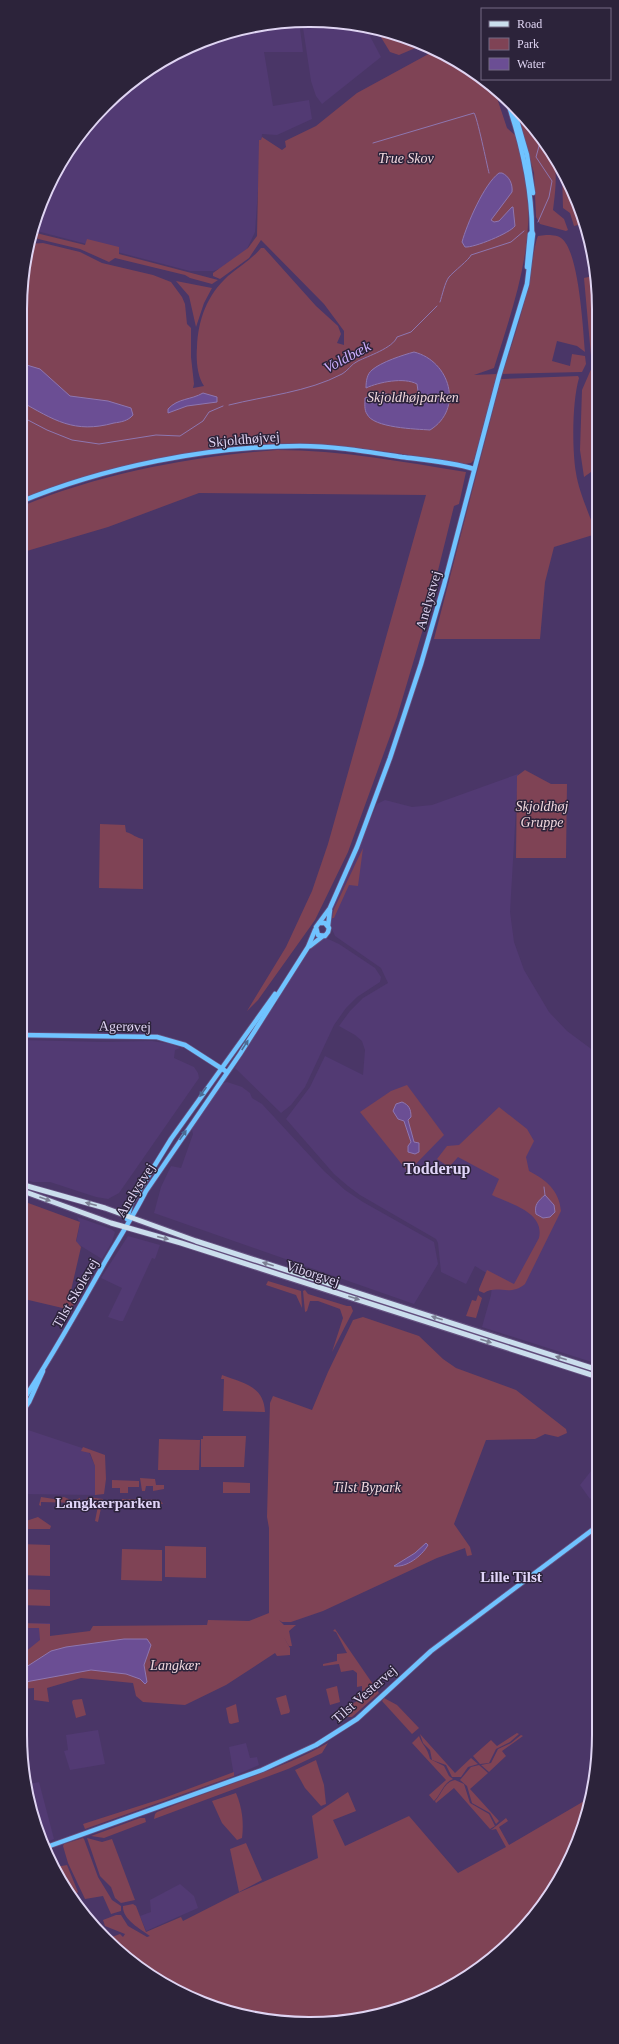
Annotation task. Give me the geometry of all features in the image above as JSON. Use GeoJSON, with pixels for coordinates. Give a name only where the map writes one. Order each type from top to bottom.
{"type":"FeatureCollection","features":[{"type":"Feature","properties":{"kind":"main road","name":"Viborgvej"},"geometry":{"type":"LineString","coordinates":[[27,1186],[130,1216],[196,1241],[592,1368]]}},
{"type":"Feature","properties":{"kind":"main road","name":"Viborgvej"},"geometry":{"type":"LineString","coordinates":[[27,1192],[125,1227],[181,1243],[592,1375]]}},
{"type":"Feature","properties":{"kind":"street","name":"Anelystvej"},"geometry":{"type":"LineString","coordinates":[[320,923],[330,908],[363,834],[402,723],[440,600],[474,469],[524,291],[532,249],[533,234],[531,198],[521,144],[511,112]]}},
{"type":"Feature","properties":{"kind":"street","name":"Anelystvej"},"geometry":{"type":"LineString","coordinates":[[516,117],[528,161],[533,195],[531,198]]}},
{"type":"Feature","properties":{"kind":"street","name":"Skjoldhøjvej"},"geometry":{"type":"LineString","coordinates":[[27,500],[94,477],[140,466],[180,457],[255,447],[326,447],[474,469]]}},
{"type":"Feature","properties":{"kind":"street","name":"Anelystvej"},"geometry":{"type":"LineString","coordinates":[[328,926],[330,908]]}},
{"type":"Feature","properties":{"kind":"street"},"geometry":{"type":"LineString","coordinates":[[320,923],[325,923],[328,926],[328,932],[323,936],[318,935],[315,930],[320,923]]}},
{"type":"Feature","properties":{"kind":"street","name":"Anelystvej"},"geometry":{"type":"LineString","coordinates":[[125,1227],[146,1190],[227,1072],[308,947],[315,930]]}},
{"type":"Feature","properties":{"kind":"street","name":"Anelystvej"},"geometry":{"type":"LineString","coordinates":[[308,947],[323,936]]}},
{"type":"Feature","properties":{"kind":"street","name":"Anelystvej"},"geometry":{"type":"LineString","coordinates":[[130,1216],[132,1204],[149,1172],[185,1117],[286,980]]}},
{"type":"Feature","properties":{"kind":"street","name":"Agerøvej"},"geometry":{"type":"LineString","coordinates":[[27,1035],[157,1037],[185,1045],[227,1072]]}},
{"type":"Feature","properties":{"kind":"street","name":"Tilst Skolevej"},"geometry":{"type":"LineString","coordinates":[[27,1394],[44,1369],[125,1227]]}},
{"type":"Feature","properties":{"kind":"street","name":"Tilst Skolevej"},"geometry":{"type":"LineString","coordinates":[[27,1405],[44,1369]]}},
{"type":"Feature","properties":{"kind":"street","name":"Tilst Vestervej"},"geometry":{"type":"LineString","coordinates":[[50,1846],[262,1770],[316,1745],[356,1719],[427,1655],[592,1529]]}},
{"type":"Feature","properties":{"kind":"shaded area"},"geometry":{"type":"Polygon","coordinates":[[[303,27],[346,29],[368,33],[381,57],[322,104],[316,96],[311,81],[303,27]]]}},
{"type":"Feature","properties":{"kind":"shaded area"},"geometry":{"type":"Polygon","coordinates":[[[300,28],[303,52],[264,52],[273,106],[309,100],[312,119],[277,135],[262,134],[255,232],[247,249],[226,267],[213,271],[190,271],[38,231],[56,185],[65,168],[97,123],[123,97],[168,65],[201,49],[236,37],[273,29],[300,28]]]}},
{"type":"Feature","properties":{"kind":"shaded area"},"geometry":{"type":"Polygon","coordinates":[[[518,774],[510,912],[514,942],[524,970],[549,1012],[567,1031],[592,1050],[592,1362],[482,1327],[491,1295],[493,1277],[475,1266],[466,1284],[441,1272],[438,1243],[436,1239],[360,1195],[348,1186],[334,1174],[286,1119],[310,1087],[325,1056],[363,1075],[365,1050],[362,1041],[355,1035],[339,1026],[350,1011],[363,998],[388,983],[381,968],[335,936],[329,923],[332,908],[377,804],[385,800],[412,807],[432,805],[518,774]]]}},
{"type":"Feature","properties":{"kind":"shaded area"},"geometry":{"type":"Polygon","coordinates":[[[326,938],[339,944],[375,968],[381,977],[380,982],[357,997],[346,1008],[334,1025],[305,1087],[291,1105],[281,1113],[235,1068],[264,1018],[277,1003],[277,999],[309,950],[316,943],[326,938]]]}},
{"type":"Feature","properties":{"kind":"shaded area"},"geometry":{"type":"Polygon","coordinates":[[[27,1040],[104,1042],[152,1041],[171,1044],[180,1048],[175,1050],[174,1058],[194,1067],[199,1078],[119,1193],[108,1199],[96,1197],[50,1182],[33,1182],[27,1180],[27,1040]]]}},
{"type":"Feature","properties":{"kind":"shaded area"},"geometry":{"type":"Polygon","coordinates":[[[227,1082],[242,1087],[250,1093],[252,1098],[262,1104],[324,1171],[345,1190],[363,1202],[434,1242],[438,1264],[414,1304],[154,1213],[161,1187],[171,1166],[181,1168],[193,1134],[191,1126],[223,1083],[227,1082]]]}},
{"type":"Feature","properties":{"kind":"shaded area"},"geometry":{"type":"Polygon","coordinates":[[[77,1217],[111,1229],[115,1232],[112,1242],[102,1259],[76,1243],[80,1223],[77,1217]]]}},
{"type":"Feature","properties":{"kind":"shaded area"},"geometry":{"type":"Polygon","coordinates":[[[128,1236],[160,1245],[155,1259],[152,1258],[123,1321],[120,1321],[108,1317],[122,1288],[101,1278],[128,1236]]]}},
{"type":"Feature","properties":{"kind":"shaded area"},"geometry":{"type":"Polygon","coordinates":[[[28,1430],[88,1450],[95,1466],[95,1495],[27,1494],[28,1430]]]}},
{"type":"Feature","properties":{"kind":"shaded area"},"geometry":{"type":"Polygon","coordinates":[[[592,1470],[592,1497],[590,1499],[580,1485],[592,1470]]]}},
{"type":"Feature","properties":{"kind":"shaded area"},"geometry":{"type":"Polygon","coordinates":[[[27,1623],[50,1623],[49,1639],[27,1656],[27,1623]]]}},
{"type":"Feature","properties":{"kind":"shaded area"},"geometry":{"type":"Polygon","coordinates":[[[98,1730],[105,1764],[70,1770],[64,1751],[68,1750],[66,1735],[98,1730]]]}},
{"type":"Feature","properties":{"kind":"shaded area"},"geometry":{"type":"Polygon","coordinates":[[[246,1743],[250,1758],[257,1757],[259,1765],[234,1776],[229,1747],[246,1743]]]}},
{"type":"Feature","properties":{"kind":"shaded area"},"geometry":{"type":"Polygon","coordinates":[[[39,1782],[54,1839],[48,1841],[42,1825],[31,1784],[39,1782]]]}},
{"type":"Feature","properties":{"kind":"shaded area"},"geometry":{"type":"Polygon","coordinates":[[[180,1884],[194,1896],[198,1908],[146,1931],[140,1916],[151,1912],[150,1900],[180,1884]]]}},
{"type":"Feature","properties":{"kind":"green space"},"geometry":{"type":"Polygon","coordinates":[[[380,36],[415,48],[399,55],[390,52],[380,36]]]}},
{"type":"Feature","properties":{"kind":"green space"},"geometry":{"type":"Polygon","coordinates":[[[429,54],[451,65],[496,97],[507,128],[515,135],[527,191],[527,243],[520,279],[494,368],[474,375],[497,374],[474,460],[471,463],[465,464],[394,453],[323,445],[276,444],[243,446],[178,455],[146,462],[83,479],[27,497],[27,310],[29,273],[35,244],[43,243],[80,252],[102,263],[153,275],[171,282],[182,297],[185,304],[187,324],[191,328],[193,388],[204,386],[198,367],[197,347],[199,327],[205,308],[214,291],[221,283],[261,248],[264,248],[316,306],[338,326],[341,334],[337,343],[344,345],[344,331],[324,304],[261,240],[249,258],[220,279],[213,276],[213,273],[248,248],[257,236],[259,140],[261,140],[262,137],[282,150],[286,147],[285,141],[316,126],[357,93],[429,54]]]}},
{"type":"Feature","properties":{"kind":"green space"},"geometry":{"type":"Polygon","coordinates":[[[519,120],[534,138],[556,171],[553,210],[564,219],[568,230],[566,231],[540,224],[536,217],[534,173],[519,120]]]}},
{"type":"Feature","properties":{"kind":"green space"},"geometry":{"type":"Polygon","coordinates":[[[562,184],[579,225],[574,226],[570,213],[563,208],[562,184]]]}},
{"type":"Feature","properties":{"kind":"green space"},"geometry":{"type":"Polygon","coordinates":[[[38,233],[85,245],[87,239],[119,247],[119,254],[218,280],[212,284],[190,278],[185,275],[115,258],[109,262],[80,249],[36,239],[38,233]]]}},
{"type":"Feature","properties":{"kind":"green space"},"geometry":{"type":"Polygon","coordinates":[[[546,235],[561,238],[567,245],[572,258],[579,291],[585,352],[577,346],[557,341],[552,361],[570,366],[572,354],[585,356],[586,364],[582,372],[502,374],[525,298],[538,236],[546,235]]]}},
{"type":"Feature","properties":{"kind":"green space"},"geometry":{"type":"Polygon","coordinates":[[[590,277],[592,367],[584,278],[590,277]]]}},
{"type":"Feature","properties":{"kind":"green space"},"geometry":{"type":"Polygon","coordinates":[[[176,281],[212,288],[204,303],[196,327],[189,296],[176,281]]]}},
{"type":"Feature","properties":{"kind":"green space"},"geometry":{"type":"Polygon","coordinates":[[[592,367],[592,472],[584,477],[580,450],[582,390],[592,367]]]}},
{"type":"Feature","properties":{"kind":"green space"},"geometry":{"type":"Polygon","coordinates":[[[578,376],[573,426],[575,463],[580,488],[592,522],[592,535],[554,547],[545,582],[540,639],[434,639],[501,379],[578,376]]]}},
{"type":"Feature","properties":{"kind":"green space"},"geometry":{"type":"Polygon","coordinates":[[[277,450],[325,452],[348,454],[466,472],[459,504],[454,506],[426,619],[397,717],[348,852],[315,920],[258,1000],[247,1011],[286,947],[312,891],[328,844],[426,495],[199,493],[108,527],[27,551],[27,504],[82,485],[146,468],[244,453],[277,450]]]}},
{"type":"Feature","properties":{"kind":"green space","name":"Skjoldhøj Gruppe"},"geometry":{"type":"Polygon","coordinates":[[[525,770],[551,784],[567,784],[566,858],[516,858],[517,776],[525,770]]]}},
{"type":"Feature","properties":{"kind":"green space"},"geometry":{"type":"Polygon","coordinates":[[[100,824],[125,825],[126,832],[143,839],[143,889],[99,888],[100,824]]]}},
{"type":"Feature","properties":{"kind":"green space"},"geometry":{"type":"Polygon","coordinates":[[[363,848],[358,886],[349,885],[334,918],[332,918],[334,909],[363,848]]]}},
{"type":"Feature","properties":{"kind":"green space"},"geometry":{"type":"Polygon","coordinates":[[[407,1085],[444,1135],[408,1172],[360,1112],[391,1091],[407,1085]]]}},
{"type":"Feature","properties":{"kind":"green space"},"geometry":{"type":"Polygon","coordinates":[[[499,1107],[527,1129],[534,1141],[526,1157],[529,1171],[551,1186],[558,1197],[561,1211],[525,1284],[514,1290],[494,1290],[484,1293],[479,1291],[479,1289],[487,1270],[514,1284],[539,1238],[537,1222],[532,1215],[524,1210],[492,1195],[499,1179],[458,1157],[449,1167],[437,1159],[447,1146],[459,1145],[499,1107]]]}},
{"type":"Feature","properties":{"kind":"green space"},"geometry":{"type":"Polygon","coordinates":[[[27,1203],[80,1222],[76,1241],[81,1247],[69,1299],[75,1302],[71,1310],[27,1300],[27,1203]]]}},
{"type":"Feature","properties":{"kind":"green space"},"geometry":{"type":"Polygon","coordinates":[[[268,1281],[301,1291],[302,1308],[296,1295],[266,1285],[268,1281]]]}},
{"type":"Feature","properties":{"kind":"green space"},"geometry":{"type":"Polygon","coordinates":[[[305,1290],[308,1294],[351,1306],[353,1311],[332,1352],[343,1318],[340,1309],[318,1301],[310,1301],[307,1311],[305,1312],[303,1291],[305,1290]]]}},
{"type":"Feature","properties":{"kind":"green space"},"geometry":{"type":"Polygon","coordinates":[[[478,1295],[482,1298],[476,1318],[466,1316],[472,1300],[476,1301],[478,1295]]]}},
{"type":"Feature","properties":{"kind":"green space","name":"Tilst Bypark"},"geometry":{"type":"Polygon","coordinates":[[[363,1317],[419,1336],[443,1359],[456,1368],[516,1390],[566,1429],[567,1433],[558,1437],[545,1434],[535,1439],[486,1440],[454,1524],[470,1547],[472,1555],[467,1556],[465,1548],[437,1558],[323,1611],[291,1622],[282,1622],[279,1620],[284,1625],[296,1625],[289,1631],[292,1646],[289,1646],[283,1636],[290,1648],[290,1655],[277,1656],[275,1653],[226,1685],[185,1705],[143,1702],[136,1696],[133,1683],[81,1678],[47,1688],[49,1702],[34,1700],[34,1688],[27,1688],[27,1650],[40,1640],[39,1628],[27,1628],[27,1623],[50,1624],[50,1636],[90,1631],[93,1626],[207,1625],[208,1620],[249,1621],[269,1613],[269,1528],[267,1517],[270,1403],[273,1396],[312,1410],[353,1320],[363,1317]]]}},
{"type":"Feature","properties":{"kind":"green space"},"geometry":{"type":"Polygon","coordinates":[[[222,1375],[245,1383],[256,1391],[261,1396],[264,1403],[265,1412],[223,1411],[224,1379],[221,1379],[222,1375]]]}},
{"type":"Feature","properties":{"kind":"green space"},"geometry":{"type":"Polygon","coordinates":[[[203,1436],[246,1436],[244,1467],[201,1467],[201,1439],[203,1439],[203,1436]]]}},
{"type":"Feature","properties":{"kind":"green space"},"geometry":{"type":"Polygon","coordinates":[[[159,1439],[200,1440],[199,1470],[158,1470],[159,1439]]]}},
{"type":"Feature","properties":{"kind":"green space"},"geometry":{"type":"Polygon","coordinates":[[[83,1447],[105,1455],[106,1479],[104,1494],[95,1495],[95,1466],[90,1453],[81,1451],[83,1447]]]}},
{"type":"Feature","properties":{"kind":"green space"},"geometry":{"type":"Polygon","coordinates":[[[140,1478],[155,1479],[156,1485],[164,1485],[164,1489],[153,1491],[153,1486],[146,1486],[145,1491],[142,1491],[140,1478]]]}},
{"type":"Feature","properties":{"kind":"green space"},"geometry":{"type":"Polygon","coordinates":[[[112,1480],[139,1481],[139,1487],[128,1487],[128,1493],[120,1493],[120,1488],[112,1488],[112,1480]]]}},
{"type":"Feature","properties":{"kind":"green space"},"geometry":{"type":"Polygon","coordinates":[[[223,1482],[250,1483],[250,1493],[223,1493],[223,1482]]]}},
{"type":"Feature","properties":{"kind":"green space"},"geometry":{"type":"Polygon","coordinates":[[[41,1497],[54,1499],[64,1497],[73,1501],[80,1498],[81,1509],[78,1503],[41,1502],[41,1506],[39,1505],[41,1497]]]}},
{"type":"Feature","properties":{"kind":"green space"},"geometry":{"type":"Polygon","coordinates":[[[88,1497],[103,1499],[98,1522],[95,1521],[98,1506],[92,1504],[91,1508],[84,1502],[88,1497]]]}},
{"type":"Feature","properties":{"kind":"green space"},"geometry":{"type":"Polygon","coordinates":[[[122,1499],[160,1500],[163,1504],[122,1503],[122,1499]]]}},
{"type":"Feature","properties":{"kind":"green space"},"geometry":{"type":"Polygon","coordinates":[[[38,1517],[51,1526],[50,1529],[27,1529],[27,1521],[38,1517]]]}},
{"type":"Feature","properties":{"kind":"green space"},"geometry":{"type":"Polygon","coordinates":[[[27,1544],[50,1545],[50,1576],[27,1575],[27,1544]]]}},
{"type":"Feature","properties":{"kind":"green space"},"geometry":{"type":"Polygon","coordinates":[[[165,1546],[206,1547],[206,1578],[165,1577],[165,1546]]]}},
{"type":"Feature","properties":{"kind":"green space"},"geometry":{"type":"Polygon","coordinates":[[[122,1549],[162,1550],[162,1581],[121,1580],[122,1549]]]}},
{"type":"Feature","properties":{"kind":"green space"},"geometry":{"type":"Polygon","coordinates":[[[27,1589],[50,1590],[50,1606],[27,1605],[27,1589]]]}},
{"type":"Feature","properties":{"kind":"green space"},"geometry":{"type":"Polygon","coordinates":[[[335,1629],[379,1693],[352,1717],[343,1717],[342,1712],[354,1710],[353,1703],[356,1702],[356,1695],[362,1695],[362,1686],[357,1687],[357,1673],[353,1670],[341,1672],[339,1664],[323,1666],[323,1664],[337,1661],[337,1654],[347,1653],[336,1632],[333,1631],[335,1629]]]}},
{"type":"Feature","properties":{"kind":"green space"},"geometry":{"type":"Polygon","coordinates":[[[337,1686],[340,1702],[330,1705],[326,1689],[337,1686]]]}},
{"type":"Feature","properties":{"kind":"green space"},"geometry":{"type":"Polygon","coordinates":[[[286,1695],[290,1711],[289,1713],[281,1715],[276,1698],[286,1695]]]}},
{"type":"Feature","properties":{"kind":"green space"},"geometry":{"type":"Polygon","coordinates":[[[384,1698],[397,1705],[419,1728],[412,1734],[382,1701],[384,1698]]]}},
{"type":"Feature","properties":{"kind":"green space"},"geometry":{"type":"Polygon","coordinates":[[[82,1699],[86,1715],[76,1718],[72,1702],[73,1700],[82,1699]]]}},
{"type":"Feature","properties":{"kind":"green space"},"geometry":{"type":"Polygon","coordinates":[[[236,1704],[239,1722],[231,1724],[229,1723],[226,1708],[236,1704]]]}},
{"type":"Feature","properties":{"kind":"green space"},"geometry":{"type":"Polygon","coordinates":[[[517,1733],[519,1734],[510,1742],[496,1749],[489,1763],[480,1764],[473,1756],[491,1740],[497,1746],[517,1733]]]}},
{"type":"Feature","properties":{"kind":"green space"},"geometry":{"type":"Polygon","coordinates":[[[420,1734],[455,1773],[471,1758],[478,1764],[468,1767],[461,1777],[452,1777],[446,1765],[432,1760],[430,1750],[423,1743],[420,1734]]]}},
{"type":"Feature","properties":{"kind":"green space"},"geometry":{"type":"Polygon","coordinates":[[[521,1735],[523,1736],[502,1751],[506,1756],[489,1772],[481,1765],[491,1763],[498,1749],[511,1743],[521,1735]]]}},
{"type":"Feature","properties":{"kind":"green space"},"geometry":{"type":"Polygon","coordinates":[[[419,1736],[428,1751],[430,1759],[444,1766],[449,1776],[453,1779],[447,1783],[434,1801],[429,1795],[446,1780],[412,1743],[419,1736]]]}},
{"type":"Feature","properties":{"kind":"green space"},"geometry":{"type":"Polygon","coordinates":[[[328,1743],[322,1753],[288,1769],[154,1819],[157,1812],[265,1772],[307,1754],[328,1743]]]}},
{"type":"Feature","properties":{"kind":"green space"},"geometry":{"type":"Polygon","coordinates":[[[316,1760],[324,1785],[326,1804],[321,1806],[305,1788],[295,1770],[316,1760]]]}},
{"type":"Feature","properties":{"kind":"green space"},"geometry":{"type":"Polygon","coordinates":[[[479,1765],[488,1773],[470,1789],[499,1821],[496,1824],[490,1813],[472,1803],[467,1786],[460,1780],[471,1767],[479,1765]]]}},
{"type":"Feature","properties":{"kind":"green space"},"geometry":{"type":"Polygon","coordinates":[[[234,1772],[234,1776],[85,1829],[83,1824],[164,1798],[234,1772]]]}},
{"type":"Feature","properties":{"kind":"green space"},"geometry":{"type":"Polygon","coordinates":[[[455,1780],[464,1784],[470,1803],[489,1814],[495,1826],[490,1829],[454,1788],[436,1803],[435,1801],[448,1783],[455,1780]]]}},
{"type":"Feature","properties":{"kind":"green space"},"geometry":{"type":"Polygon","coordinates":[[[348,1792],[356,1811],[333,1820],[345,1846],[409,1816],[458,1873],[506,1847],[496,1829],[491,1830],[506,1818],[508,1821],[499,1827],[509,1845],[584,1801],[570,1843],[554,1876],[522,1921],[496,1947],[451,1979],[434,1988],[400,2002],[365,2012],[346,2015],[310,2017],[273,2015],[254,2012],[219,2002],[185,1988],[168,1979],[138,1959],[113,1937],[120,1934],[123,1937],[125,1934],[105,1926],[103,1920],[116,1915],[121,1915],[128,1926],[147,1937],[150,1936],[128,1919],[123,1911],[123,1906],[133,1904],[136,1906],[146,1932],[181,1917],[183,1921],[240,1892],[318,1858],[312,1816],[348,1792]]]}},
{"type":"Feature","properties":{"kind":"green space"},"geometry":{"type":"Polygon","coordinates":[[[236,1793],[243,1820],[242,1838],[237,1840],[222,1823],[212,1801],[236,1793]]]}},
{"type":"Feature","properties":{"kind":"green space"},"geometry":{"type":"Polygon","coordinates":[[[140,1818],[145,1818],[146,1822],[104,1838],[91,1836],[140,1818]]]}},
{"type":"Feature","properties":{"kind":"green space"},"geometry":{"type":"Polygon","coordinates":[[[83,1838],[98,1877],[112,1900],[121,1906],[121,1911],[111,1914],[103,1896],[85,1899],[68,1863],[63,1846],[64,1844],[83,1838]]]}},
{"type":"Feature","properties":{"kind":"green space"},"geometry":{"type":"Polygon","coordinates":[[[87,1838],[102,1842],[112,1839],[135,1900],[121,1903],[115,1898],[111,1887],[100,1876],[87,1838]]]}},
{"type":"Feature","properties":{"kind":"green space"},"geometry":{"type":"Polygon","coordinates":[[[246,1843],[262,1880],[239,1892],[230,1849],[246,1843]]]}},
{"type":"Feature","properties":{"kind":"green space"},"geometry":{"type":"Polygon","coordinates":[[[67,1865],[78,1892],[77,1893],[65,1876],[60,1866],[67,1865]]]}},
{"type":"Feature","properties":{"kind":"water"},"geometry":{"type":"Polygon","coordinates":[[[499,173],[504,174],[509,178],[512,186],[512,192],[491,220],[494,222],[499,221],[513,207],[515,226],[492,240],[470,247],[465,247],[462,242],[472,215],[482,195],[493,178],[499,173]]]}},
{"type":"Feature","properties":{"kind":"water"},"geometry":{"type":"Polygon","coordinates":[[[414,352],[426,357],[436,365],[444,375],[448,386],[449,398],[447,410],[441,421],[430,430],[386,425],[371,419],[365,411],[365,398],[381,393],[410,399],[416,395],[418,391],[417,384],[405,381],[384,382],[366,388],[367,378],[376,367],[398,357],[414,352]]]}},
{"type":"Feature","properties":{"kind":"water"},"geometry":{"type":"Polygon","coordinates":[[[27,365],[40,369],[70,396],[108,401],[131,408],[133,415],[129,419],[122,422],[87,427],[65,423],[43,414],[27,405],[27,365]]]}},
{"type":"Feature","properties":{"kind":"water"},"geometry":{"type":"Polygon","coordinates":[[[203,393],[217,397],[217,402],[187,406],[168,413],[168,409],[172,405],[203,393]]]}},
{"type":"Feature","properties":{"kind":"water"},"geometry":{"type":"Polygon","coordinates":[[[402,1102],[408,1106],[410,1110],[411,1117],[408,1120],[414,1142],[419,1143],[419,1152],[415,1154],[408,1152],[408,1146],[411,1142],[404,1121],[398,1119],[393,1111],[396,1104],[402,1102]]]}},
{"type":"Feature","properties":{"kind":"water"},"geometry":{"type":"Polygon","coordinates":[[[545,1195],[554,1205],[555,1212],[550,1217],[543,1218],[536,1214],[536,1206],[545,1195]]]}},
{"type":"Feature","properties":{"kind":"water"},"geometry":{"type":"Polygon","coordinates":[[[426,1543],[428,1545],[418,1557],[404,1565],[394,1566],[415,1553],[426,1543]]]}},
{"type":"Feature","properties":{"kind":"water"},"geometry":{"type":"Polygon","coordinates":[[[124,1639],[147,1639],[151,1645],[144,1665],[147,1682],[145,1684],[140,1679],[126,1674],[91,1670],[27,1682],[27,1666],[51,1651],[66,1647],[124,1639]]]}},
{"type":"Feature","properties":{"kind":"waterway"},"geometry":{"type":"LineString","coordinates":[[373,143],[474,113],[480,131],[489,173]]}},
{"type":"Feature","properties":{"kind":"waterway","name":"Voldbæk"},"geometry":{"type":"LineString","coordinates":[[538,222],[549,197],[552,181],[536,157],[539,146]]}},
{"type":"Feature","properties":{"kind":"waterway","name":"Voldbæk"},"geometry":{"type":"LineString","coordinates":[[440,302],[449,277],[471,255],[511,242],[524,231]]}},
{"type":"Feature","properties":{"kind":"waterway","name":"Voldbæk"},"geometry":{"type":"LineString","coordinates":[[229,405],[301,389],[342,374],[356,362],[391,345],[397,337],[411,332],[437,306]]}},
{"type":"Feature","properties":{"kind":"waterway","name":"Voldbæk"},"geometry":{"type":"LineString","coordinates":[[27,420],[47,430],[72,440],[99,444],[156,435],[180,436],[203,421],[209,412],[223,406]]}},
{"type":"Feature","properties":{"kind":"waterway"},"geometry":{"type":"LineString","coordinates":[[544,1187],[545,1195]]}},
{"type":"Feature","properties":{"kind":"district","name":"Todderup"},"geometry":{"type":"Point","coordinates":[437,1168]}},
{"type":"Feature","properties":{"kind":"district","name":"Langkærparken"},"geometry":{"type":"Point","coordinates":[108,1503]}},
{"type":"Feature","properties":{"kind":"district","name":"Lille Tilst"},"geometry":{"type":"Point","coordinates":[511,1577]}},
{"type":"Feature","properties":{"kind":"park label","name":"True Skov"},"geometry":{"type":"Point","coordinates":[406,158]}},
{"type":"Feature","properties":{"kind":"park label","name":"Skjoldhøjparken"},"geometry":{"type":"Point","coordinates":[413,397]}},
{"type":"Feature","properties":{"kind":"park label","name":"Langkær"},"geometry":{"type":"Point","coordinates":[175,1665]}}]}
